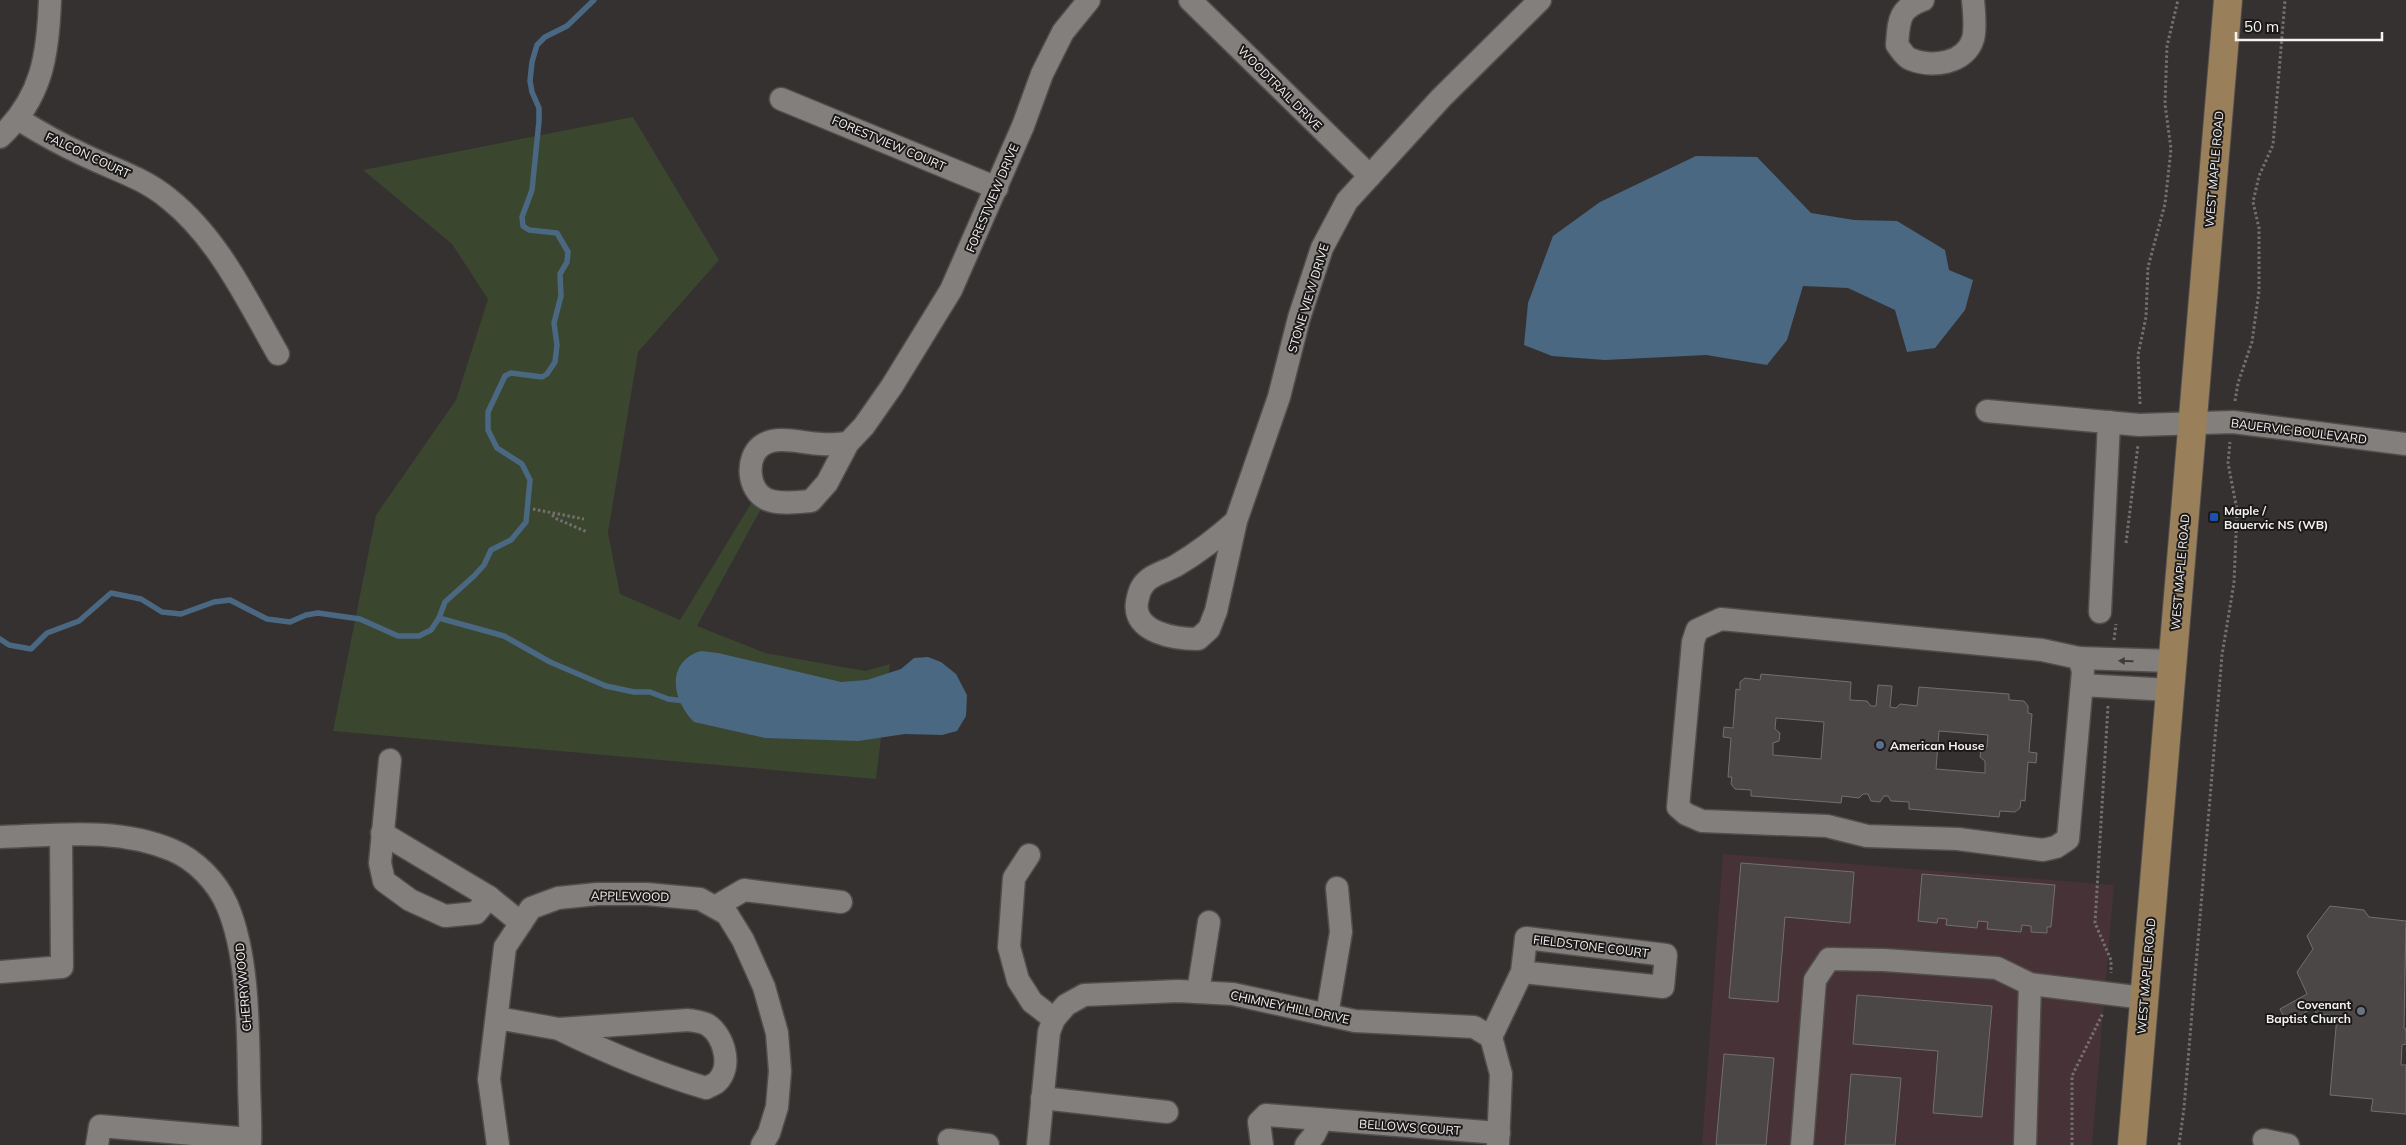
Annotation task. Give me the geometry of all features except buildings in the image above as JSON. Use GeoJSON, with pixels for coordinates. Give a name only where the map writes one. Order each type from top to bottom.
{"type":"FeatureCollection","features":[{"type":"Feature","properties":{"kind":"main road","name":"WEST MAPLE ROAD"},"geometry":{"type":"LineString","coordinates":[[2132,1145],[2228,0]]}},
{"type":"Feature","properties":{"kind":"street"},"geometry":{"type":"LineString","coordinates":[[0,137],[18,120],[41,77],[49,30],[50,0]]}},
{"type":"Feature","properties":{"kind":"street","name":"FORESTVIEW DRIVE"},"geometry":{"type":"LineString","coordinates":[[848,443],[864,426],[887,393],[951,290],[997,188],[1042,74],[1064,32],[1089,0]]}},
{"type":"Feature","properties":{"kind":"street","name":"WOODTRAIL DRIVE"},"geometry":{"type":"LineString","coordinates":[[1190,0],[1370,176]]}},
{"type":"Feature","properties":{"kind":"street","name":"STONE VIEW DRIVE"},"geometry":{"type":"LineString","coordinates":[[1236,522],[1204,549],[1149,579],[1139,590],[1136,607],[1141,621],[1156,632],[1179,639],[1198,639],[1209,629],[1216,611],[1236,522],[1280,397],[1299,318],[1322,248],[1347,201],[1441,98],[1540,0]]}},
{"type":"Feature","properties":{"kind":"street"},"geometry":{"type":"LineString","coordinates":[[1923,0],[1908,5],[1899,20],[1897,45],[1908,59],[1944,63],[1962,56],[1973,39],[1973,0]]}},
{"type":"Feature","properties":{"kind":"street","name":"FORESTVIEW COURT"},"geometry":{"type":"LineString","coordinates":[[781,98],[997,188]]}},
{"type":"Feature","properties":{"kind":"street","name":"FALCON COURT"},"geometry":{"type":"LineString","coordinates":[[18,120],[82,154],[126,172],[169,199],[209,240],[237,281],[278,354]]}},
{"type":"Feature","properties":{"kind":"street","name":"BAUERVIC BOULEVARD"},"geometry":{"type":"LineString","coordinates":[[1986,411],[2140,425],[2232,422],[2406,444]]}},
{"type":"Feature","properties":{"kind":"street"},"geometry":{"type":"LineString","coordinates":[[2108,617],[2110,422]]}},
{"type":"Feature","properties":{"kind":"street"},"geometry":{"type":"LineString","coordinates":[[2079,658],[2084,671],[2068,839],[2056,848],[2042,850],[1958,839],[1867,836],[1827,826],[1702,821],[1686,814],[1678,807],[1693,642],[1696,630],[1721,619],[2042,650],[2079,658],[2112,661],[2172,662]]}},
{"type":"Feature","properties":{"kind":"street"},"geometry":{"type":"LineString","coordinates":[[2082,685],[2170,690]]}},
{"type":"Feature","properties":{"kind":"street"},"geometry":{"type":"LineString","coordinates":[[390,760],[380,864],[384,881],[410,900],[446,916],[476,913],[489,897]]}},
{"type":"Feature","properties":{"kind":"street"},"geometry":{"type":"LineString","coordinates":[[382,833],[489,897],[521,923]]}},
{"type":"Feature","properties":{"kind":"street","name":"CHERRYWOOD"},"geometry":{"type":"LineString","coordinates":[[0,837],[86,834],[135,838],[173,850],[204,870],[226,904],[240,942],[248,1044],[250,1142]]}},
{"type":"Feature","properties":{"kind":"street"},"geometry":{"type":"LineString","coordinates":[[0,972],[62,967],[61,835]]}},
{"type":"Feature","properties":{"kind":"street"},"geometry":{"type":"LineString","coordinates":[[1029,855],[1014,878],[1009,947],[1018,980],[1032,1002],[1054,1019]]}},
{"type":"Feature","properties":{"kind":"street"},"geometry":{"type":"LineString","coordinates":[[1327,1015],[1341,932],[1337,888]]}},
{"type":"Feature","properties":{"kind":"street"},"geometry":{"type":"LineString","coordinates":[[716,907],[744,890],[842,902]]}},
{"type":"Feature","properties":{"kind":"street","name":"APPLEWOOD"},"geometry":{"type":"LineString","coordinates":[[498,1145],[490,1079],[505,947],[531,908],[558,898],[597,894],[647,894],[700,899],[727,914],[743,940],[764,987],[777,1033],[780,1071],[777,1106],[769,1133],[762,1145]]}},
{"type":"Feature","properties":{"kind":"street"},"geometry":{"type":"LineString","coordinates":[[1198,992],[1209,922]]}},
{"type":"Feature","properties":{"kind":"street","name":"FIELDSTONE COURT"},"geometry":{"type":"LineString","coordinates":[[1491,1037],[1522,972],[1526,938],[1666,955],[1663,988],[1522,972]]}},
{"type":"Feature","properties":{"kind":"street"},"geometry":{"type":"LineString","coordinates":[[1802,1145],[1815,980],[1829,959],[1884,960],[1997,968],[2030,984],[2144,998]]}},
{"type":"Feature","properties":{"kind":"street"},"geometry":{"type":"LineString","coordinates":[[2025,1145],[2030,984]]}},
{"type":"Feature","properties":{"kind":"street","name":"CHIMNEY HILL DRIVE"},"geometry":{"type":"LineString","coordinates":[[1038,1145],[1046,1046],[1054,1019],[1066,1005],[1084,995],[1178,991],[1232,994],[1355,1021],[1474,1027],[1491,1037]]}},
{"type":"Feature","properties":{"kind":"street"},"geometry":{"type":"LineString","coordinates":[[497,1018],[559,1029],[688,1020],[706,1024],[719,1036],[725,1054],[724,1068],[718,1082],[706,1088],[684,1082],[559,1029]]}},
{"type":"Feature","properties":{"kind":"street"},"geometry":{"type":"LineString","coordinates":[[1491,1037],[1501,1074],[1499,1139]]}},
{"type":"Feature","properties":{"kind":"street"},"geometry":{"type":"LineString","coordinates":[[1042,1098],[1167,1112]]}},
{"type":"Feature","properties":{"kind":"street","name":"BELLOWS COURT"},"geometry":{"type":"LineString","coordinates":[[1262,1145],[1258,1122],[1266,1115],[1499,1139]]}},
{"type":"Feature","properties":{"kind":"street"},"geometry":{"type":"LineString","coordinates":[[1306,1145],[1321,1121]]}},
{"type":"Feature","properties":{"kind":"street"},"geometry":{"type":"LineString","coordinates":[[97,1145],[100,1126],[250,1142]]}},
{"type":"Feature","properties":{"kind":"street"},"geometry":{"type":"LineString","coordinates":[[949,1140],[988,1145]]}},
{"type":"Feature","properties":{"kind":"street"},"geometry":{"type":"LineString","coordinates":[[2264,1140],[2288,1145]]}},
{"type":"Feature","properties":{"kind":"path"},"geometry":{"type":"LineString","coordinates":[[2126,546],[2140,425],[2138,355],[2146,316],[2148,267],[2165,204],[2171,149],[2165,104],[2167,46],[2178,0]]}},
{"type":"Feature","properties":{"kind":"path"},"geometry":{"type":"LineString","coordinates":[[2179,1145],[2184,1115],[2222,655],[2234,583],[2237,510],[2228,463],[2238,383],[2252,342],[2255,325],[2259,290],[2259,228],[2253,202],[2259,176],[2273,145],[2285,0]]}},
{"type":"Feature","properties":{"kind":"path"},"geometry":{"type":"LineString","coordinates":[[533,509],[584,519]]}},
{"type":"Feature","properties":{"kind":"path"},"geometry":{"type":"LineString","coordinates":[[552,514],[557,519],[587,532]]}},
{"type":"Feature","properties":{"kind":"path"},"geometry":{"type":"LineString","coordinates":[[2108,617],[2112,661]]}},
{"type":"Feature","properties":{"kind":"path"},"geometry":{"type":"LineString","coordinates":[[2072,1145],[2072,1076],[2100,1021],[2110,994],[2111,960],[2095,923],[2109,687]]}},
{"type":"Feature","properties":{"kind":"shaded area"},"geometry":{"type":"Polygon","coordinates":[[[1723,854],[2114,885],[2092,1145],[1702,1145],[1723,854]]]}},
{"type":"Feature","properties":{"kind":"green space"},"geometry":{"type":"Polygon","coordinates":[[[633,117],[719,260],[638,352],[608,533],[620,594],[680,620],[752,502],[762,507],[697,626],[765,653],[865,671],[890,664],[876,779],[333,731],[376,515],[456,400],[488,299],[452,244],[363,170],[633,117]]]}},
{"type":"Feature","properties":{"kind":"water"},"geometry":{"type":"Polygon","coordinates":[[[1696,156],[1757,157],[1811,213],[1854,220],[1897,221],[1945,250],[1949,270],[1973,280],[1965,310],[1935,348],[1907,352],[1895,310],[1848,288],[1803,286],[1787,340],[1767,365],[1706,355],[1605,360],[1552,356],[1524,345],[1528,303],[1553,236],[1600,202],[1696,156]]]}},
{"type":"Feature","properties":{"kind":"water"},"geometry":{"type":"Polygon","coordinates":[[[701,651],[718,653],[841,682],[867,680],[901,669],[914,658],[928,657],[941,662],[956,674],[967,695],[966,716],[957,731],[942,735],[905,734],[858,741],[765,738],[694,722],[681,703],[677,693],[676,682],[677,672],[682,664],[689,656],[701,651]]]}},
{"type":"Feature","properties":{"kind":"waterway"},"geometry":{"type":"LineString","coordinates":[[0,639],[9,645],[31,649],[47,633],[79,621],[111,593],[141,599],[162,612],[181,614],[214,602],[230,600],[267,619],[290,622],[306,615],[318,613],[360,619],[398,636],[419,636],[431,630],[439,618],[445,602],[484,565],[491,550],[511,540],[526,522],[530,480],[522,464],[497,448],[488,430],[488,412],[505,376],[511,373],[542,377],[547,374],[555,362],[557,345],[554,323],[561,296],[560,274],[567,262],[568,252],[557,233],[529,230],[523,226],[522,217],[532,190],[539,121],[539,108],[532,92],[530,81],[532,62],[537,45],[545,37],[567,26],[594,0]]}},
{"type":"Feature","properties":{"kind":"waterway"},"geometry":{"type":"LineString","coordinates":[[439,618],[504,636],[550,662],[606,686],[634,692],[650,692],[668,699],[685,701]]}},
{"type":"Feature","properties":{"kind":"place","name":"Maple / Bauervic NS (WB)"},"geometry":{"type":"Point","coordinates":[2214,517]}},
{"type":"Feature","properties":{"kind":"place","name":"American House"},"geometry":{"type":"Point","coordinates":[1880,745]}},
{"type":"Feature","properties":{"kind":"place","name":"Covenant Baptist Church"},"geometry":{"type":"Point","coordinates":[2361,1011]}}]}
